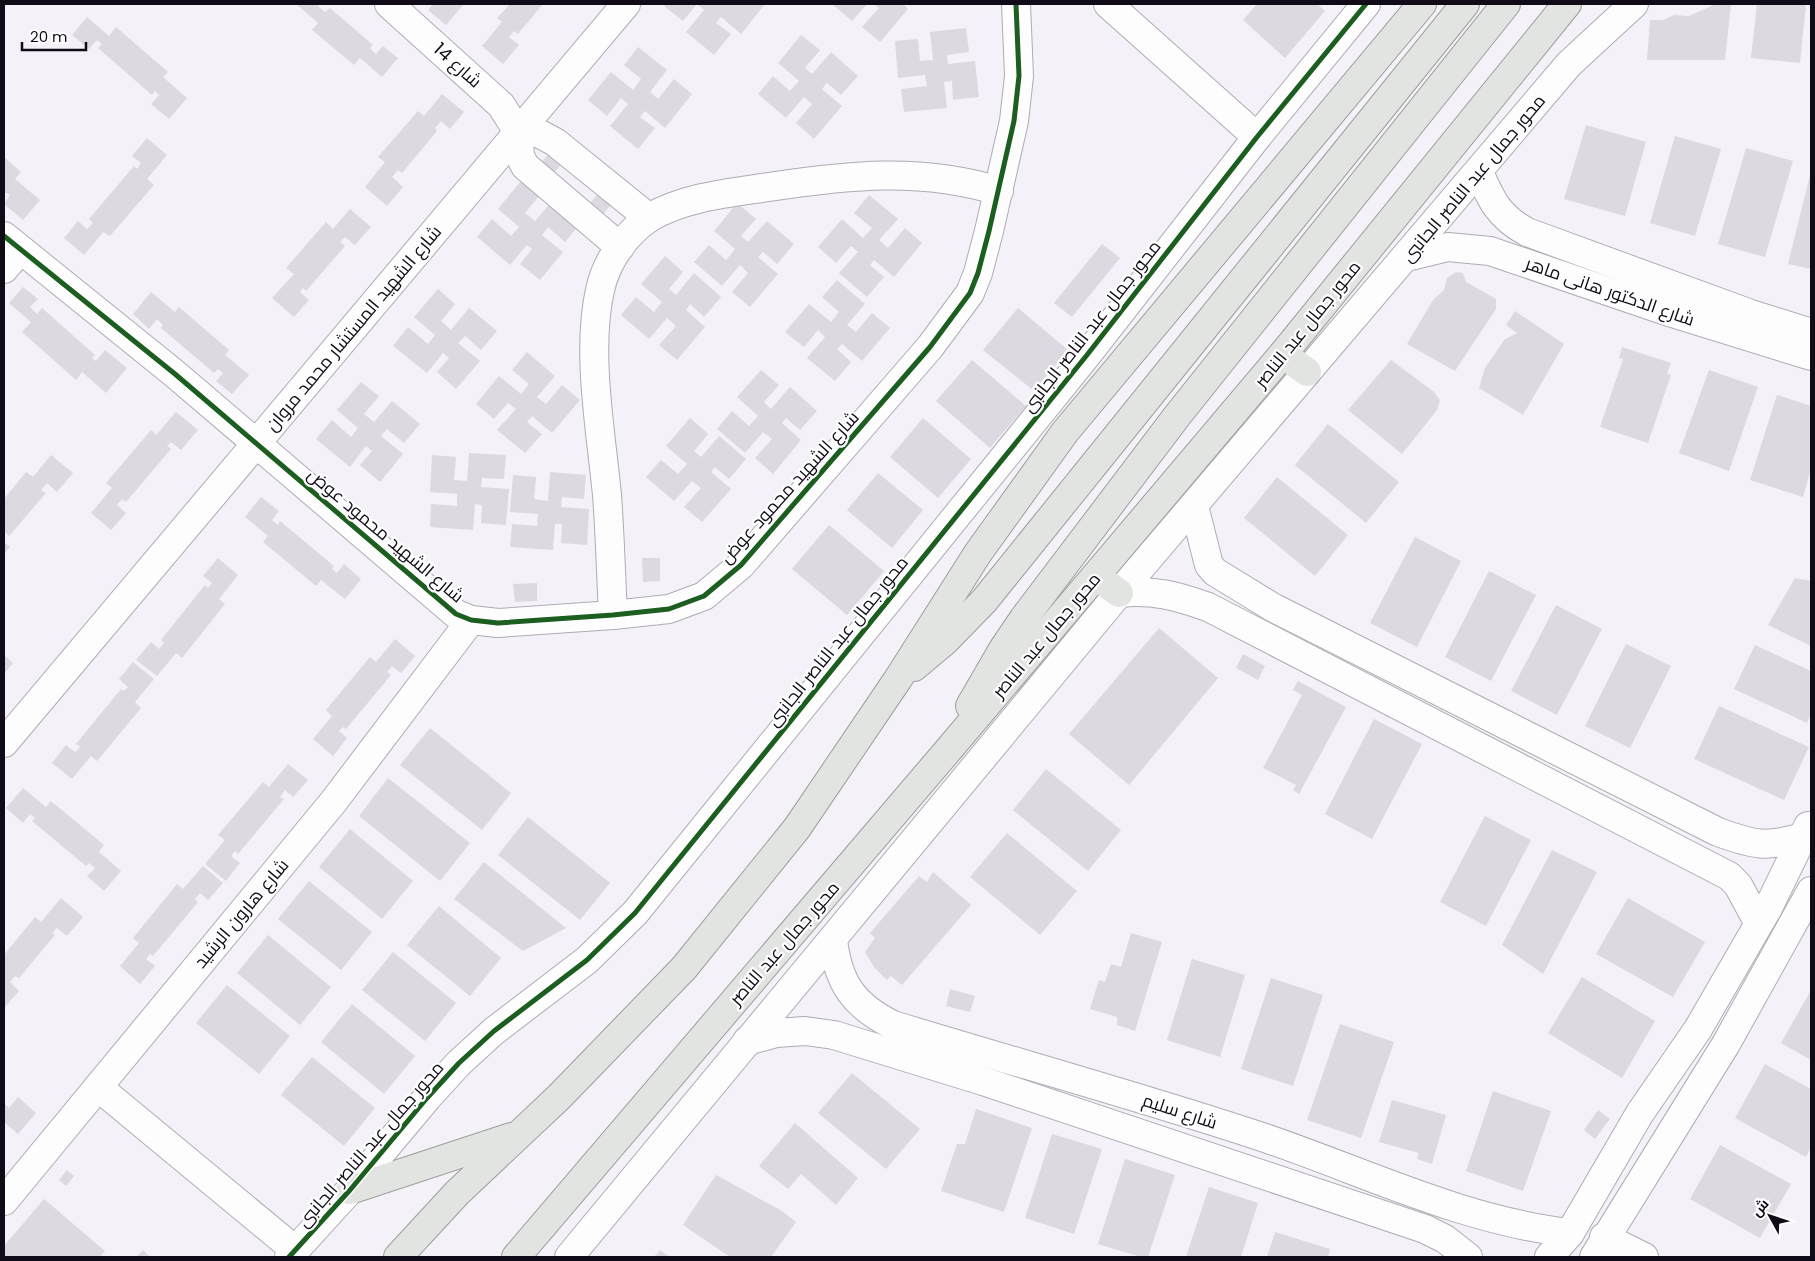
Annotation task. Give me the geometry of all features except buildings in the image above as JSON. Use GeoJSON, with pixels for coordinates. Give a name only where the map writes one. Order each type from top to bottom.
{"type":"FeatureCollection","features":[{"type":"Feature","properties":{"kind":"main road"},"geometry":{"type":"LineString","coordinates":[[398,1257],[457,1193],[559,1097],[684,968],[797,828],[898,679],[978,553],[1066,432],[1422,4]]}},
{"type":"Feature","properties":{"kind":"main road"},"geometry":{"type":"LineString","coordinates":[[898,679],[945,641],[984,601],[1466,4]]}},
{"type":"Feature","properties":{"kind":"main road"},"geometry":{"type":"LineString","coordinates":[[950,748],[984,681],[1024,618],[1177,416],[1506,4]]}},
{"type":"Feature","properties":{"kind":"main road","name":"محور جمال عبد الناصر"},"geometry":{"type":"LineString","coordinates":[[516,1257],[1283,354],[1567,4]]}},
{"type":"Feature","properties":{"kind":"main road"},"geometry":{"type":"LineString","coordinates":[[1283,354],[1307,372]]}},
{"type":"Feature","properties":{"kind":"main road"},"geometry":{"type":"LineString","coordinates":[[1096,576],[1119,593]]}},
{"type":"Feature","properties":{"kind":"main road"},"geometry":{"type":"LineString","coordinates":[[350,1190],[519,1134]]}},
{"type":"Feature","properties":{"kind":"street","name":"شارع 14"},"geometry":{"type":"LineString","coordinates":[[390,4],[488,93],[511,119],[518,132]]}},
{"type":"Feature","properties":{"kind":"street","name":"شارع الشهيد المستشار محمد مروان"},"geometry":{"type":"LineString","coordinates":[[4,743],[626,4]]}},
{"type":"Feature","properties":{"kind":"street","name":"شارع الشهيد محمود عوض"},"geometry":{"type":"LineString","coordinates":[[9,252],[175,374],[456,614],[471,620],[498,623],[669,609],[704,596],[741,566],[958,313],[970,293],[978,273],[1014,121],[1019,36],[1016,4]]}},
{"type":"Feature","properties":{"kind":"street"},"geometry":{"type":"LineString","coordinates":[[1108,4],[1257,137]]}},
{"type":"Feature","properties":{"kind":"street","name":"محور جمال عبد الناصر الجانبى"},"geometry":{"type":"LineString","coordinates":[[292,1254],[350,1190],[459,1063],[494,1031],[587,960],[635,913],[1087,355],[1257,137],[1366,4]]}},
{"type":"Feature","properties":{"kind":"street","name":"محور جمال عبد الناصر الجانبى"},"geometry":{"type":"LineString","coordinates":[[569,1257],[1119,593],[1407,257],[1569,64],[1634,4]]}},
{"type":"Feature","properties":{"kind":"street"},"geometry":{"type":"LineString","coordinates":[[620,247],[525,166],[520,156],[518,132],[538,134],[555,142],[649,218]]}},
{"type":"Feature","properties":{"kind":"street","name":"شارع الدكتور هانى ماهر"},"geometry":{"type":"LineString","coordinates":[[1479,172],[1492,198],[1509,222],[1527,232],[1750,314],[1811,333]]}},
{"type":"Feature","properties":{"kind":"street"},"geometry":{"type":"LineString","coordinates":[[613,615],[607,497],[598,408],[596,324],[600,288],[606,272],[620,247],[649,218],[668,209],[708,198],[824,178],[914,174],[971,182],[999,190]]}},
{"type":"Feature","properties":{"kind":"street"},"geometry":{"type":"LineString","coordinates":[[1490,251],[1493,235],[1497,229],[1509,222]]}},
{"type":"Feature","properties":{"kind":"street","name":"شارع الدكتور هانى ماهر"},"geometry":{"type":"LineString","coordinates":[[1407,257],[1448,247],[1490,251],[1672,313],[1811,356]]}},
{"type":"Feature","properties":{"kind":"street"},"geometry":{"type":"LineString","coordinates":[[1194,506],[1210,565],[1225,578],[1274,608],[1718,832],[1751,843],[1777,845],[1807,828]]}},
{"type":"Feature","properties":{"kind":"street"},"geometry":{"type":"LineString","coordinates":[[1208,607],[1206,589],[1210,584],[1225,578]]}},
{"type":"Feature","properties":{"kind":"street"},"geometry":{"type":"LineString","coordinates":[[1119,593],[1142,590],[1181,598],[1208,607],[1706,866],[1729,876],[1758,922]]}},
{"type":"Feature","properties":{"kind":"street","name":"شارع هارون الرشيد"},"geometry":{"type":"LineString","coordinates":[[4,1201],[334,801],[471,620]]}},
{"type":"Feature","properties":{"kind":"street"},"geometry":{"type":"LineString","coordinates":[[1549,1257],[1570,1232],[1640,1113],[1698,1029],[1758,922],[1768,908],[1807,828]]}},
{"type":"Feature","properties":{"kind":"street"},"geometry":{"type":"LineString","coordinates":[[1706,866],[1719,861],[1727,852],[1718,832]]}},
{"type":"Feature","properties":{"kind":"street"},"geometry":{"type":"LineString","coordinates":[[1644,1257],[1599,1247],[1726,1044],[1811,891]]}},
{"type":"Feature","properties":{"kind":"street","name":"شارع سليم"},"geometry":{"type":"LineString","coordinates":[[833,940],[836,962],[844,983],[857,1001],[874,1015],[893,1025],[1153,1102],[1266,1139],[1484,1216],[1527,1227],[1570,1232]]}},
{"type":"Feature","properties":{"kind":"street","name":"شارع سليم"},"geometry":{"type":"LineString","coordinates":[[747,1041],[776,1033],[805,1031],[834,1036],[1000,1087],[1425,1229],[1445,1239],[1468,1257]]}},
{"type":"Feature","properties":{"kind":"street"},"geometry":{"type":"LineString","coordinates":[[1000,1087],[1008,1060]]}},
{"type":"Feature","properties":{"kind":"street"},"geometry":{"type":"LineString","coordinates":[[98,1087],[292,1254]]}},
{"type":"Feature","properties":{"kind":"street"},"geometry":{"type":"LineString","coordinates":[[1142,1134],[1153,1102]]}},
{"type":"Feature","properties":{"kind":"street"},"geometry":{"type":"LineString","coordinates":[[1255,1172],[1266,1139]]}},
{"type":"Feature","properties":{"kind":"cycle path"},"geometry":{"type":"LineString","coordinates":[[4,236],[175,374],[456,614],[471,620],[498,623],[669,609],[704,596],[741,565],[930,347],[970,293],[978,273],[989,231],[1014,121],[1019,76],[1016,4]]}},
{"type":"Feature","properties":{"kind":"cycle path"},"geometry":{"type":"LineString","coordinates":[[289,1257],[350,1190],[459,1063],[494,1031],[587,960],[635,913],[1087,355],[1257,137],[1366,4]]}}]}
